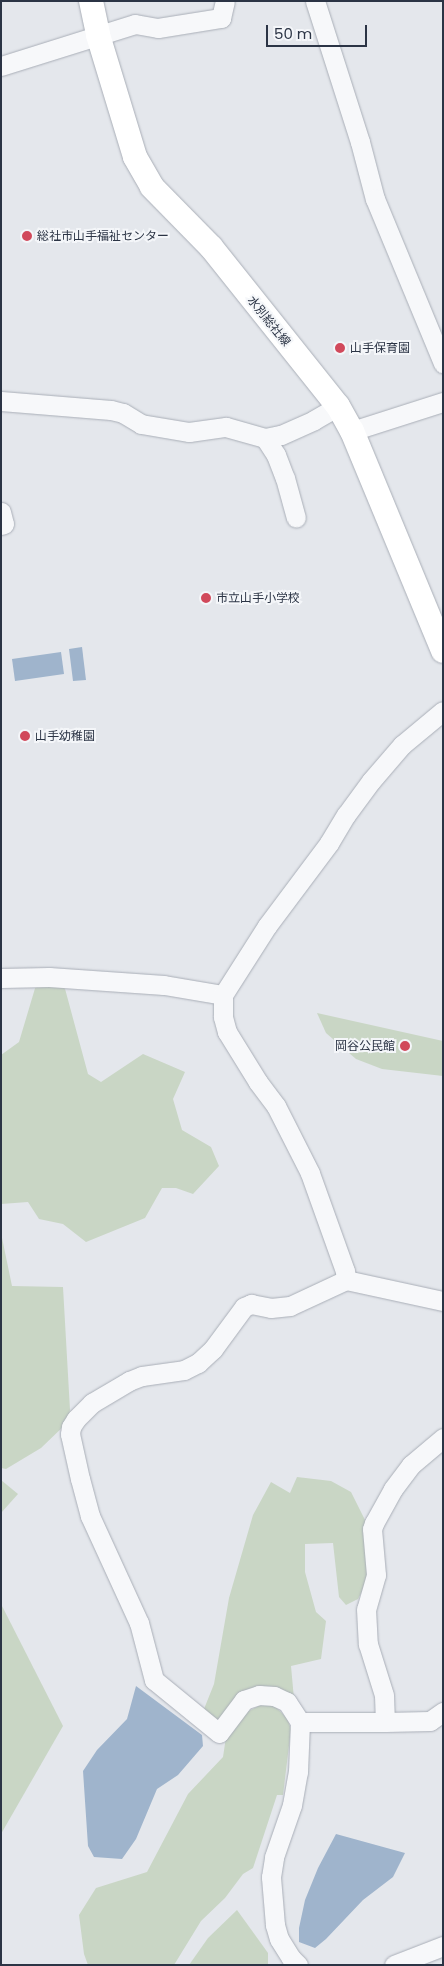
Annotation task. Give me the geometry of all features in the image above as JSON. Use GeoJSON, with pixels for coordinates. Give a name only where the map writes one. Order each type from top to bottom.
{"type":"FeatureCollection","features":[{"type":"Feature","properties":{"kind":"main road","name":"水別総社線"},"geometry":{"type":"LineString","coordinates":[[91,1],[98,35],[135,157],[152,187],[211,247],[338,406],[352,431],[442,648]]}},
{"type":"Feature","properties":{"kind":"street"},"geometry":{"type":"LineString","coordinates":[[1,66],[135,24],[158,28],[221,18],[225,1]]}},
{"type":"Feature","properties":{"kind":"street"},"geometry":{"type":"LineString","coordinates":[[315,1],[360,142],[375,199],[443,363]]}},
{"type":"Feature","properties":{"kind":"street"},"geometry":{"type":"LineString","coordinates":[[1,401],[111,410],[123,413],[141,424],[189,432],[226,428],[265,438],[281,435],[314,420],[338,406]]}},
{"type":"Feature","properties":{"kind":"street"},"geometry":{"type":"LineString","coordinates":[[352,431],[443,402]]}},
{"type":"Feature","properties":{"kind":"street"},"geometry":{"type":"LineString","coordinates":[[265,438],[276,455],[285,478],[296,518]]}},
{"type":"Feature","properties":{"kind":"street"},"geometry":{"type":"LineString","coordinates":[[1,512],[4,524],[1,526]]}},
{"type":"Feature","properties":{"kind":"street"},"geometry":{"type":"LineString","coordinates":[[346,1280],[345,1271],[306,1165],[276,1106],[258,1082],[227,1032],[223,1017],[223,995],[266,926],[329,843],[346,815],[371,781],[402,745],[443,712]]}},
{"type":"Feature","properties":{"kind":"street"},"geometry":{"type":"LineString","coordinates":[[1,978],[49,977],[154,984],[223,995]]}},
{"type":"Feature","properties":{"kind":"street"},"geometry":{"type":"LineString","coordinates":[[298,1965],[279,1939],[275,1925],[271,1877],[274,1857],[292,1805],[298,1772],[300,1722],[287,1702],[274,1696],[260,1695],[244,1700],[219,1733],[154,1680],[140,1624],[90,1516],[70,1434],[76,1419],[92,1403],[115,1388],[142,1376],[168,1374],[198,1363],[213,1349],[244,1307],[250,1304],[271,1308],[290,1306],[346,1280],[443,1301]]}},
{"type":"Feature","properties":{"kind":"street"},"geometry":{"type":"LineString","coordinates":[[385,1722],[384,1695],[368,1644],[366,1621],[366,1609],[376,1575],[372,1529],[393,1489],[411,1465],[443,1438]]}},
{"type":"Feature","properties":{"kind":"street"},"geometry":{"type":"LineString","coordinates":[[300,1722],[430,1721],[443,1712]]}},
{"type":"Feature","properties":{"kind":"street"},"geometry":{"type":"LineString","coordinates":[[394,1965],[443,1946]]}},
{"type":"Feature","properties":{"kind":"green space"},"geometry":{"type":"Polygon","coordinates":[[[36,985],[64,985],[88,1074],[101,1082],[143,1054],[185,1072],[173,1099],[182,1130],[211,1147],[219,1166],[193,1194],[176,1188],[162,1188],[145,1218],[86,1242],[63,1224],[39,1219],[28,1202],[1,1204],[1,1055],[19,1042],[36,985]]]}},
{"type":"Feature","properties":{"kind":"green space"},"geometry":{"type":"Polygon","coordinates":[[[317,1013],[443,1041],[443,1076],[382,1069],[356,1059],[326,1033],[317,1013]]]}},
{"type":"Feature","properties":{"kind":"green space"},"geometry":{"type":"Polygon","coordinates":[[[1,1233],[12,1286],[63,1287],[70,1410],[67,1423],[41,1448],[6,1469],[1,1468],[1,1233]]]}},
{"type":"Feature","properties":{"kind":"green space"},"geometry":{"type":"Polygon","coordinates":[[[297,1477],[331,1481],[351,1492],[366,1522],[368,1580],[358,1599],[346,1605],[339,1597],[333,1543],[305,1544],[305,1572],[316,1612],[326,1621],[321,1659],[291,1666],[294,1699],[259,1688],[217,1725],[202,1714],[214,1684],[229,1598],[253,1515],[271,1482],[290,1493],[297,1477]]]}},
{"type":"Feature","properties":{"kind":"green space"},"geometry":{"type":"Polygon","coordinates":[[[1,1480],[18,1494],[1,1513],[1,1480]]]}},
{"type":"Feature","properties":{"kind":"green space"},"geometry":{"type":"Polygon","coordinates":[[[1,1604],[63,1726],[1,1834],[1,1604]]]}},
{"type":"Feature","properties":{"kind":"green space"},"geometry":{"type":"Polygon","coordinates":[[[264,1703],[275,1706],[287,1718],[291,1729],[283,1795],[277,1795],[253,1868],[243,1874],[225,1898],[201,1921],[174,1965],[88,1965],[84,1954],[79,1915],[96,1888],[147,1872],[188,1794],[223,1757],[226,1737],[247,1712],[264,1703]]]}},
{"type":"Feature","properties":{"kind":"green space"},"geometry":{"type":"Polygon","coordinates":[[[237,1910],[268,1953],[268,1965],[189,1965],[208,1938],[237,1910]]]}},
{"type":"Feature","properties":{"kind":"water"},"geometry":{"type":"Polygon","coordinates":[[[82,647],[86,680],[73,681],[69,649],[82,647]]]}},
{"type":"Feature","properties":{"kind":"water"},"geometry":{"type":"Polygon","coordinates":[[[61,652],[64,674],[15,681],[12,659],[61,652]]]}},
{"type":"Feature","properties":{"kind":"water"},"geometry":{"type":"Polygon","coordinates":[[[136,1686],[202,1735],[203,1746],[178,1775],[157,1789],[136,1839],[122,1859],[94,1857],[88,1846],[83,1771],[97,1750],[127,1719],[136,1686]]]}},
{"type":"Feature","properties":{"kind":"water"},"geometry":{"type":"Polygon","coordinates":[[[336,1834],[405,1853],[393,1877],[363,1900],[315,1948],[299,1942],[299,1928],[305,1900],[318,1868],[336,1834]]]}},
{"type":"Feature","properties":{"kind":"place","name":"総社市山手福祉センター"},"geometry":{"type":"Point","coordinates":[27,236]}},
{"type":"Feature","properties":{"kind":"place","name":"山手保育園"},"geometry":{"type":"Point","coordinates":[340,348]}},
{"type":"Feature","properties":{"kind":"place","name":"市立山手小学校"},"geometry":{"type":"Point","coordinates":[206,598]}},
{"type":"Feature","properties":{"kind":"place","name":"山手幼稚園"},"geometry":{"type":"Point","coordinates":[25,736]}},
{"type":"Feature","properties":{"kind":"place","name":"岡谷公民館"},"geometry":{"type":"Point","coordinates":[405,1046]}}]}
